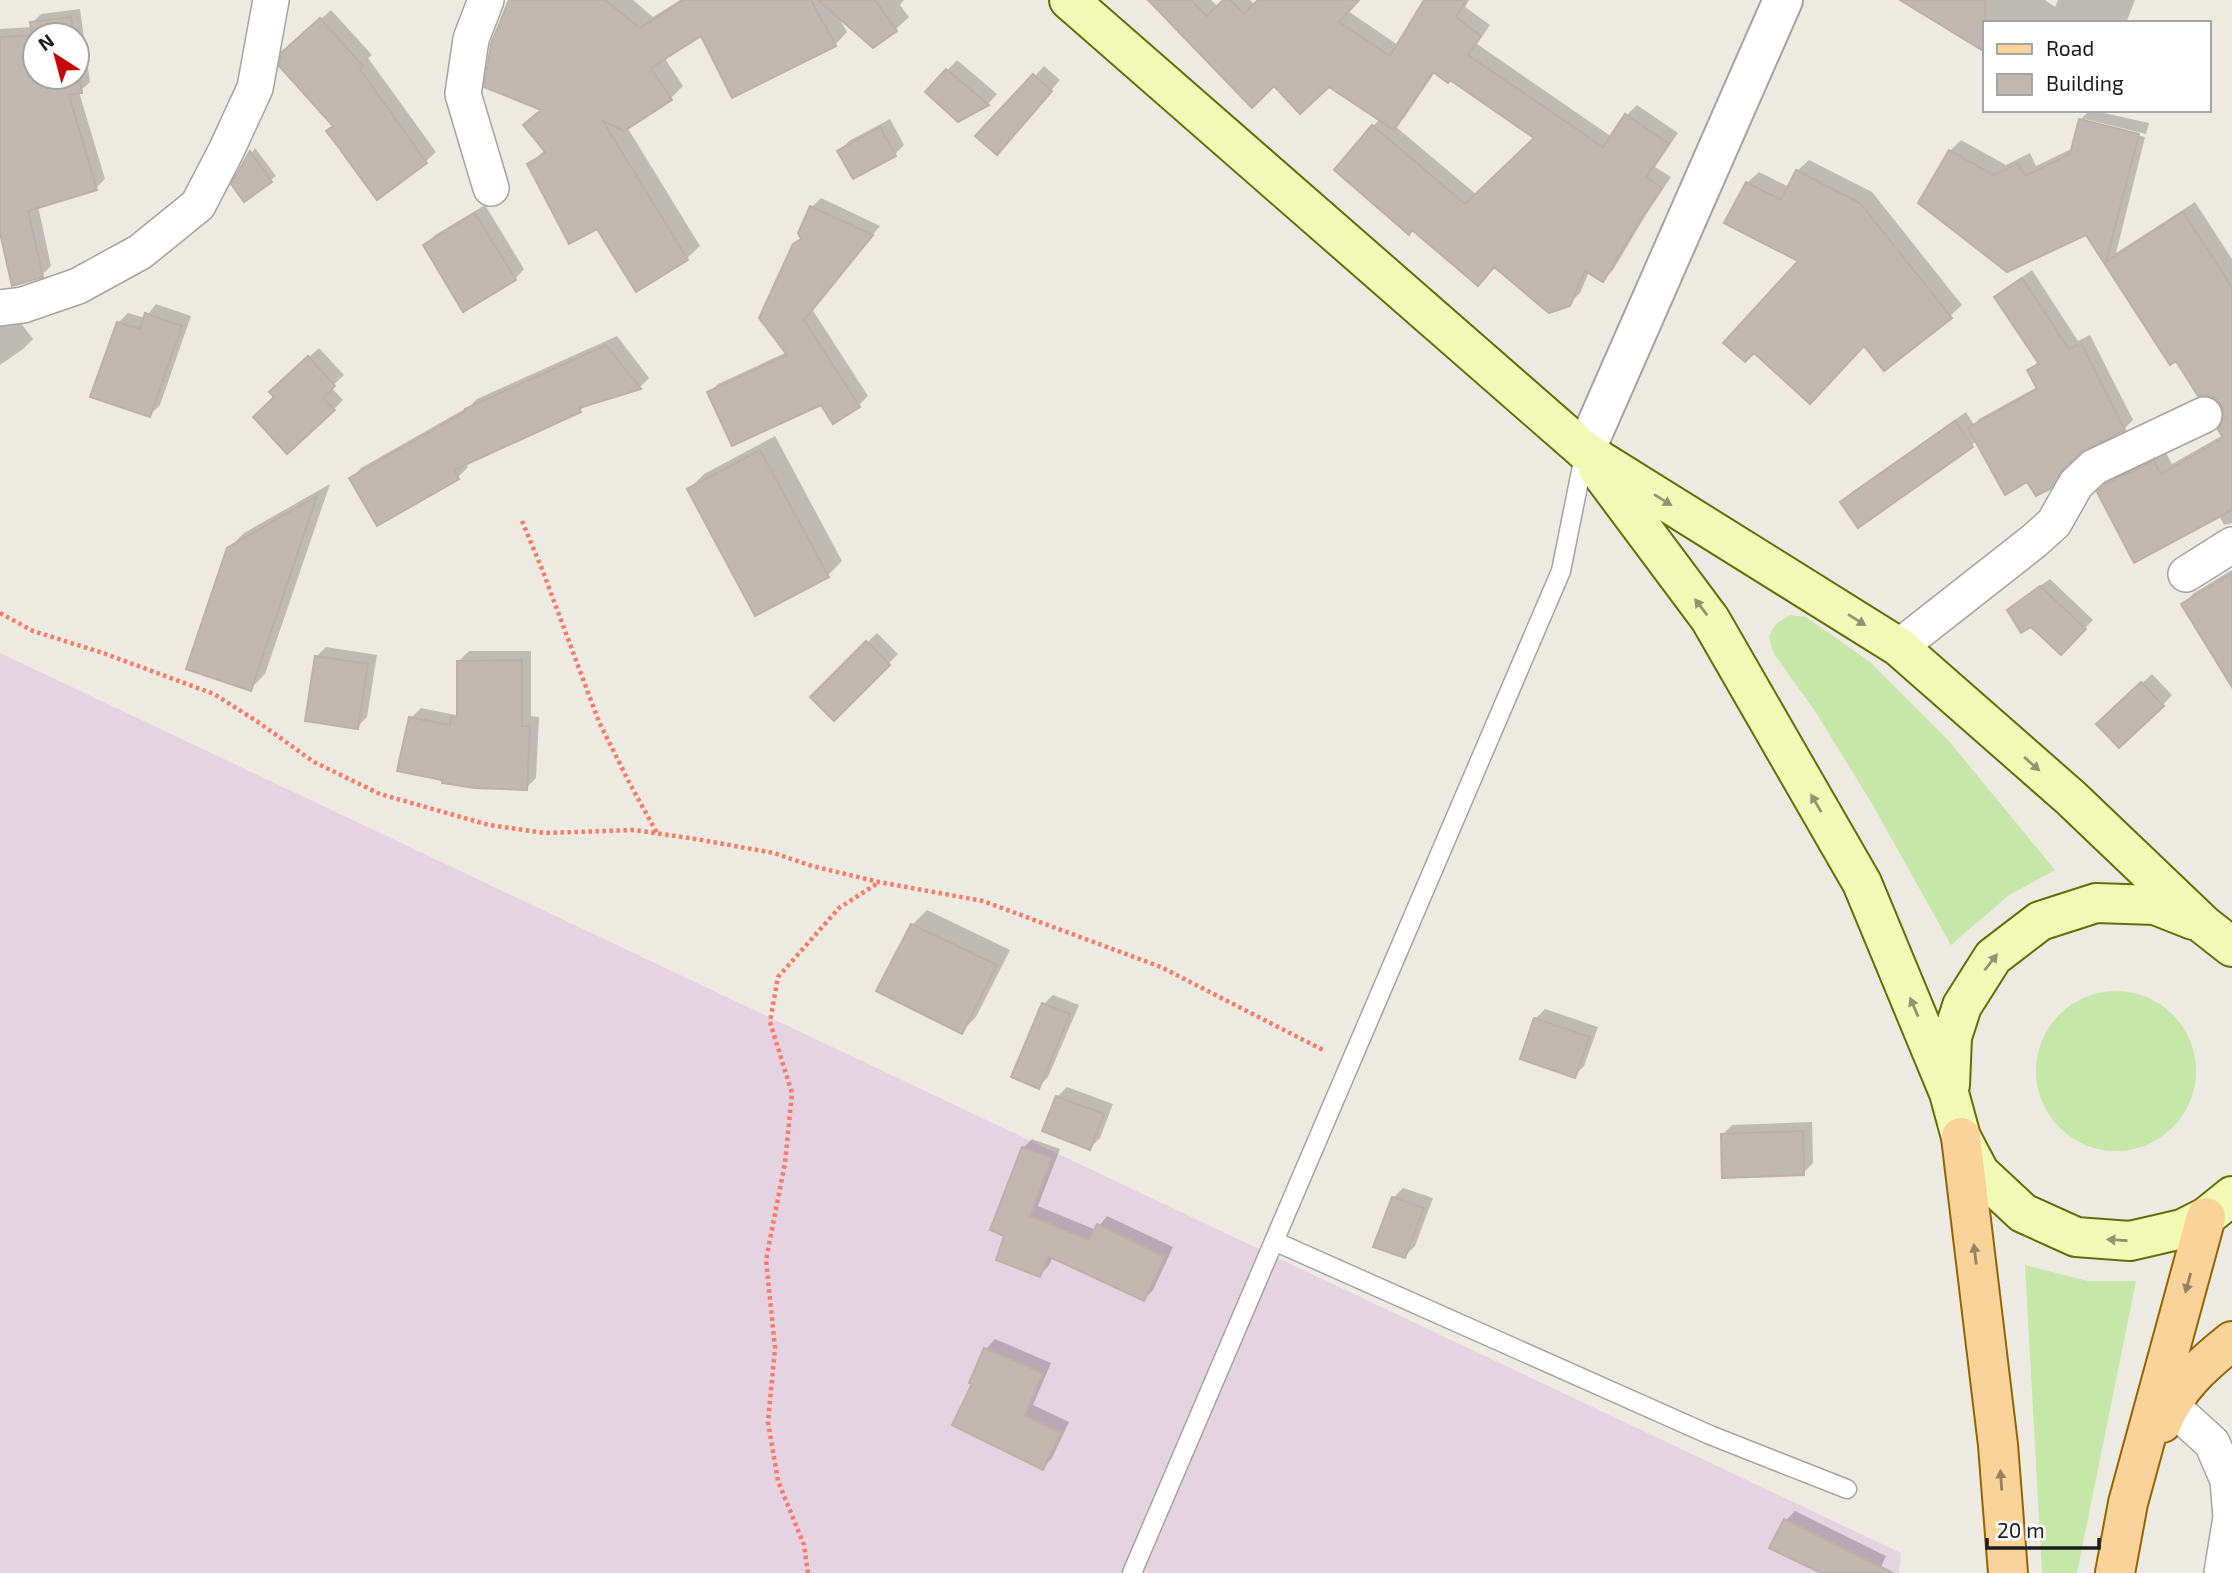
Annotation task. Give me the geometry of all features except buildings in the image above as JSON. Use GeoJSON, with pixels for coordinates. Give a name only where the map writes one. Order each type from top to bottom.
{"type":"FeatureCollection","features":[{"type":"Feature","properties":{"kind":"main road"},"geometry":{"type":"LineString","coordinates":[[1069,0],[1585,451],[1899,647],[2071,798],[2218,936]]}},
{"type":"Feature","properties":{"kind":"main road"},"geometry":{"type":"LineString","coordinates":[[1585,451],[1710,619],[1862,883],[1949,1093],[1961,1137],[1998,1445],[2008,1573]]}},
{"type":"Feature","properties":{"kind":"main road"},"geometry":{"type":"LineString","coordinates":[[1949,1093],[1952,1037],[1962,1006],[1993,957],[2040,921],[2096,903],[2155,905],[2218,936]]}},
{"type":"Feature","properties":{"kind":"main road"},"geometry":{"type":"LineString","coordinates":[[1961,1137],[1980,1173],[2023,1213],[2076,1237],[2130,1241],[2182,1229],[2223,1215]]}},
{"type":"Feature","properties":{"kind":"main road"},"geometry":{"type":"LineString","coordinates":[[2115,1573],[2129,1503],[2223,1215]]}},
{"type":"Feature","properties":{"kind":"main road"},"geometry":{"type":"LineString","coordinates":[[2129,1503],[2169,1404],[2198,1369],[2232,1341]]}},
{"type":"Feature","properties":{"kind":"street"},"geometry":{"type":"LineString","coordinates":[[0,308],[23,305],[78,286],[140,252],[198,205],[255,88],[271,0]]}},
{"type":"Feature","properties":{"kind":"street"},"geometry":{"type":"LineString","coordinates":[[486,0],[471,40],[463,94],[491,188]]}},
{"type":"Feature","properties":{"kind":"street"},"geometry":{"type":"LineString","coordinates":[[1585,451],[1783,0]]}},
{"type":"Feature","properties":{"kind":"street"},"geometry":{"type":"LineString","coordinates":[[1899,647],[2054,523],[2077,484],[2094,467],[2204,415]]}},
{"type":"Feature","properties":{"kind":"street"},"geometry":{"type":"LineString","coordinates":[[2186,575],[2232,545]]}},
{"type":"Feature","properties":{"kind":"street"},"geometry":{"type":"LineString","coordinates":[[2169,1404],[2212,1443],[2228,1480],[2231,1517],[2222,1573]]}},
{"type":"Feature","properties":{"kind":"lane"},"geometry":{"type":"LineString","coordinates":[[1132,1573],[1561,572],[1585,451]]}},
{"type":"Feature","properties":{"kind":"lane"},"geometry":{"type":"LineString","coordinates":[[1274,1241],[1710,1435],[1847,1489]]}},
{"type":"Feature","properties":{"kind":"path"},"geometry":{"type":"LineString","coordinates":[[522,521],[599,722],[657,834]]}},
{"type":"Feature","properties":{"kind":"path"},"geometry":{"type":"LineString","coordinates":[[0,613],[33,631],[103,653],[214,694],[314,762],[380,794],[489,825],[545,833],[634,830],[774,853],[812,866],[879,882],[983,901],[1161,967],[1351,1065]]}},
{"type":"Feature","properties":{"kind":"path"},"geometry":{"type":"LineString","coordinates":[[808,1573],[804,1545],[778,1481],[768,1422],[775,1348],[766,1261],[785,1163],[792,1093],[770,1022],[778,977],[838,908],[879,882]]}},
{"type":"Feature","properties":{"kind":"shaded area"},"geometry":{"type":"Polygon","coordinates":[[[0,653],[1901,1553],[1899,1573],[0,1573],[0,653]]]}},
{"type":"Feature","properties":{"kind":"green space"},"geometry":{"type":"Polygon","coordinates":[[[1790,615],[1806,617],[1870,662],[1948,740],[2055,870],[2009,895],[1951,945],[1871,802],[1815,711],[1774,654],[1769,638],[1772,630],[1777,623],[1790,615]]]}},
{"type":"Feature","properties":{"kind":"green space"},"geometry":{"type":"Polygon","coordinates":[[[2116,991],[2146,997],[2172,1015],[2190,1041],[2196,1071],[2190,1101],[2172,1127],[2146,1145],[2116,1151],[2086,1145],[2060,1127],[2042,1101],[2036,1071],[2042,1041],[2060,1015],[2086,997],[2116,991]]]}},
{"type":"Feature","properties":{"kind":"green space"},"geometry":{"type":"Polygon","coordinates":[[[2025,1265],[2088,1281],[2136,1281],[2077,1573],[2042,1573],[2025,1265]]]}}]}
